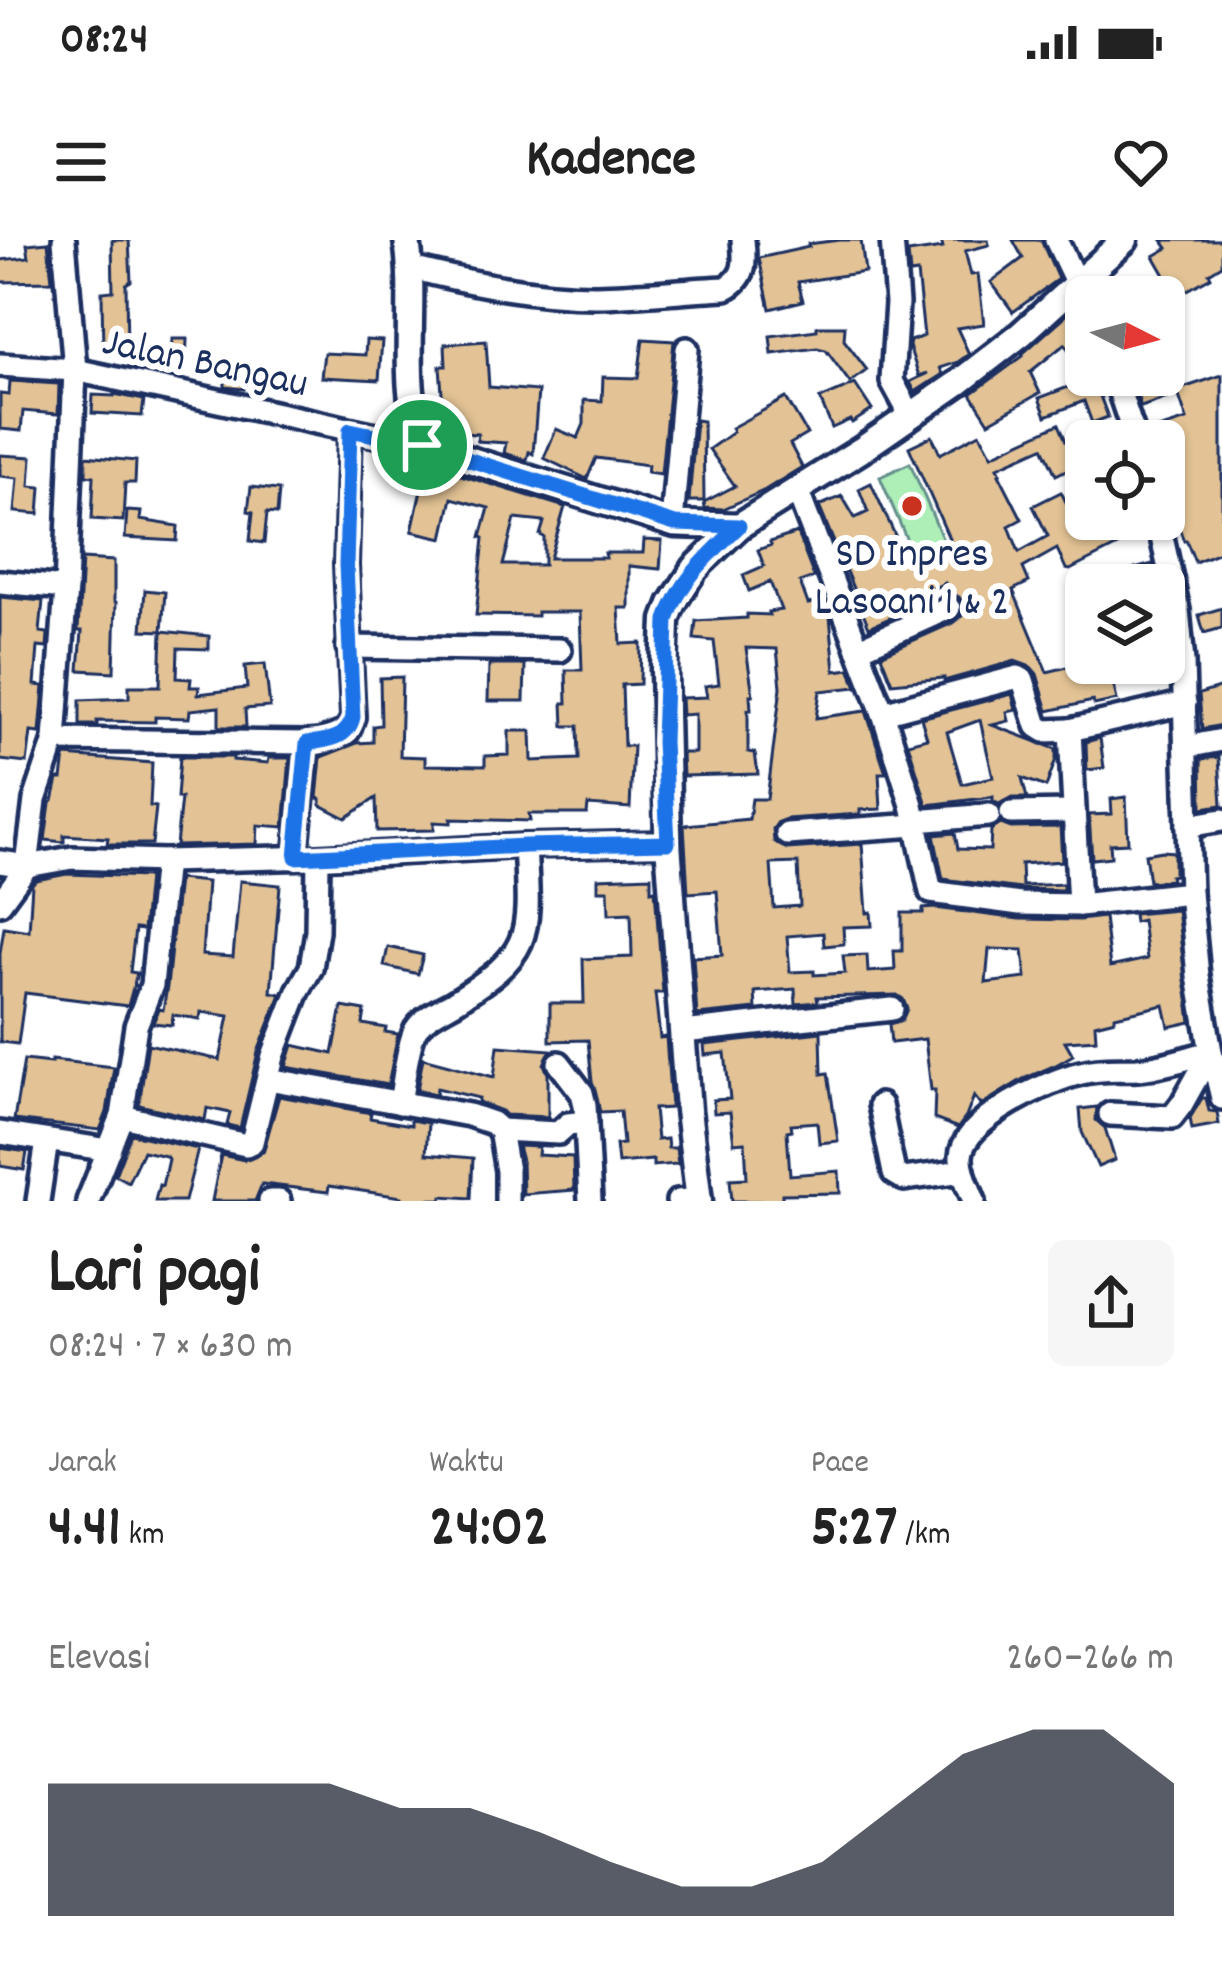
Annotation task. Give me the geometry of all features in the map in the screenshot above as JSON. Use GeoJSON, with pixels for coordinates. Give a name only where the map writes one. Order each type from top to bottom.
{"type":"FeatureCollection","features":[{"type":"Feature","properties":{"kind":"street","name":"Jalan Bangau"},"geometry":{"type":"LineString","coordinates":[[64,240],[75,370]]}},
{"type":"Feature","properties":{"kind":"street"},"geometry":{"type":"LineString","coordinates":[[407,240],[412,413],[422,445]]}},
{"type":"Feature","properties":{"kind":"street"},"geometry":{"type":"LineString","coordinates":[[411,268],[551,294],[726,288],[738,281],[745,266],[743,240]]}},
{"type":"Feature","properties":{"kind":"street"},"geometry":{"type":"LineString","coordinates":[[892,240],[897,303],[892,381],[910,416]]}},
{"type":"Feature","properties":{"kind":"street"},"geometry":{"type":"LineString","coordinates":[[1057,240],[1073,276]]}},
{"type":"Feature","properties":{"kind":"street"},"geometry":{"type":"LineString","coordinates":[[1095,276],[1125,240]]}},
{"type":"Feature","properties":{"kind":"street"},"geometry":{"type":"LineString","coordinates":[[692,1200],[663,742],[665,635],[672,604],[695,568],[739,526],[910,416],[1065,304]]}},
{"type":"Feature","properties":{"kind":"street"},"geometry":{"type":"LineString","coordinates":[[687,349],[674,524],[695,568]]}},
{"type":"Feature","properties":{"kind":"street","name":"Jalan Bangau"},"geometry":{"type":"LineString","coordinates":[[0,365],[75,370],[422,445],[674,524],[739,526]]}},
{"type":"Feature","properties":{"kind":"street"},"geometry":{"type":"LineString","coordinates":[[0,903],[27,866],[35,800],[55,740],[75,370]]}},
{"type":"Feature","properties":{"kind":"street"},"geometry":{"type":"LineString","coordinates":[[55,740],[307,743],[341,736],[351,726],[346,565],[350,430]]}},
{"type":"Feature","properties":{"kind":"street"},"geometry":{"type":"LineString","coordinates":[[796,490],[884,712],[916,823],[929,890],[1020,904],[1079,905],[1190,893]]}},
{"type":"Feature","properties":{"kind":"street"},"geometry":{"type":"LineString","coordinates":[[1163,540],[1178,610],[1198,976],[1222,1098]]}},
{"type":"Feature","properties":{"kind":"street"},"geometry":{"type":"LineString","coordinates":[[0,582],[66,588]]}},
{"type":"Feature","properties":{"kind":"street"},"geometry":{"type":"LineString","coordinates":[[858,649],[949,608]]}},
{"type":"Feature","properties":{"kind":"street"},"geometry":{"type":"LineString","coordinates":[[348,646],[560,650]]}},
{"type":"Feature","properties":{"kind":"street"},"geometry":{"type":"LineString","coordinates":[[884,712],[1018,676],[1037,726],[1045,731],[1070,730],[1184,703]]}},
{"type":"Feature","properties":{"kind":"street"},"geometry":{"type":"LineString","coordinates":[[1070,730],[1079,905]]}},
{"type":"Feature","properties":{"kind":"street"},"geometry":{"type":"LineString","coordinates":[[1186,747],[1222,740]]}},
{"type":"Feature","properties":{"kind":"street"},"geometry":{"type":"LineString","coordinates":[[122,1116],[250,1144],[269,1069],[311,968],[316,931],[307,857],[307,743]]}},
{"type":"Feature","properties":{"kind":"street"},"geometry":{"type":"LineString","coordinates":[[787,834],[1000,814],[1074,812]]}},
{"type":"Feature","properties":{"kind":"street"},"geometry":{"type":"LineString","coordinates":[[1188,826],[1222,820]]}},
{"type":"Feature","properties":{"kind":"street"},"geometry":{"type":"LineString","coordinates":[[0,862],[27,866],[72,858],[307,857],[668,843]]}},
{"type":"Feature","properties":{"kind":"street"},"geometry":{"type":"LineString","coordinates":[[400,1103],[419,1025],[492,978],[517,950],[528,904],[525,846]]}},
{"type":"Feature","properties":{"kind":"street"},"geometry":{"type":"LineString","coordinates":[[88,1201],[122,1116],[136,1026],[152,985],[165,860]]}},
{"type":"Feature","properties":{"kind":"street"},"geometry":{"type":"LineString","coordinates":[[683,1032],[892,1009]]}},
{"type":"Feature","properties":{"kind":"street"},"geometry":{"type":"LineString","coordinates":[[1110,1114],[1172,1117],[1211,1052]]}},
{"type":"Feature","properties":{"kind":"street"},"geometry":{"type":"LineString","coordinates":[[974,1201],[963,1171],[964,1145],[978,1126],[1016,1100],[1078,1073],[1138,1069],[1211,1052]]}},
{"type":"Feature","properties":{"kind":"street"},"geometry":{"type":"LineString","coordinates":[[559,1063],[582,1093],[590,1201]]}},
{"type":"Feature","properties":{"kind":"street"},"geometry":{"type":"LineString","coordinates":[[268,1079],[469,1115],[500,1130],[558,1133],[568,1124],[586,1122]]}},
{"type":"Feature","properties":{"kind":"street"},"geometry":{"type":"LineString","coordinates":[[880,1105],[893,1173],[904,1179],[963,1171]]}},
{"type":"Feature","properties":{"kind":"street"},"geometry":{"type":"LineString","coordinates":[[500,1130],[507,1201]]}},
{"type":"Feature","properties":{"kind":"street"},"geometry":{"type":"LineString","coordinates":[[0,1133],[109,1150]]}},
{"type":"Feature","properties":{"kind":"street"},"geometry":{"type":"LineString","coordinates":[[38,1201],[47,1141]]}},
{"type":"Feature","properties":{"kind":"street"},"geometry":{"type":"LineString","coordinates":[[270,1201],[280,1201]]}},
{"type":"Feature","properties":{"kind":"green space"},"geometry":{"type":"Polygon","coordinates":[[[910,463],[945,545],[915,559],[880,477],[910,463]]]}},
{"type":"Feature","properties":{"kind":"building"},"geometry":{"type":"Polygon","coordinates":[[[112,240],[129,240],[127,353],[103,354],[102,292],[113,291],[112,240]]]}},
{"type":"Feature","properties":{"kind":"building"},"geometry":{"type":"Polygon","coordinates":[[[840,240],[861,240],[865,272],[798,282],[803,301],[770,309],[759,258],[840,240]]]}},
{"type":"Feature","properties":{"kind":"building"},"geometry":{"type":"Polygon","coordinates":[[[941,240],[988,240],[989,245],[965,251],[971,275],[978,274],[984,324],[957,328],[969,354],[940,368],[943,374],[915,392],[910,382],[928,373],[919,376],[909,346],[910,341],[924,336],[917,273],[910,274],[908,253],[943,248],[941,240]]]}},
{"type":"Feature","properties":{"kind":"building"},"geometry":{"type":"Polygon","coordinates":[[[1013,240],[1041,240],[1058,279],[1013,312],[991,282],[1023,258],[1013,240]]]}},
{"type":"Feature","properties":{"kind":"building"},"geometry":{"type":"Polygon","coordinates":[[[1162,240],[1222,240],[1222,265],[1185,292],[1185,276],[1166,276],[1154,256],[1168,248],[1162,240]]]}},
{"type":"Feature","properties":{"kind":"building"},"geometry":{"type":"Polygon","coordinates":[[[48,242],[52,281],[0,282],[0,260],[29,257],[27,244],[48,242]]]}},
{"type":"Feature","properties":{"kind":"building"},"geometry":{"type":"Polygon","coordinates":[[[1065,316],[1065,344],[1030,372],[1040,393],[989,422],[971,394],[1065,316]]]}},
{"type":"Feature","properties":{"kind":"building"},"geometry":{"type":"Polygon","coordinates":[[[817,326],[845,326],[844,340],[867,370],[850,383],[826,350],[772,354],[770,336],[817,330],[817,326]]]}},
{"type":"Feature","properties":{"kind":"building"},"geometry":{"type":"Polygon","coordinates":[[[172,339],[187,339],[186,364],[171,363],[172,339]]]}},
{"type":"Feature","properties":{"kind":"building"},"geometry":{"type":"Polygon","coordinates":[[[643,339],[674,341],[661,474],[647,472],[648,465],[596,458],[587,479],[544,458],[556,429],[578,438],[584,424],[584,400],[602,401],[603,377],[638,378],[643,339]]]}},
{"type":"Feature","properties":{"kind":"building"},"geometry":{"type":"Polygon","coordinates":[[[366,340],[382,341],[379,380],[321,377],[324,353],[365,355],[366,340]]]}},
{"type":"Feature","properties":{"kind":"building"},"geometry":{"type":"Polygon","coordinates":[[[486,341],[489,387],[538,391],[533,454],[529,452],[527,460],[504,453],[506,443],[477,441],[478,434],[435,432],[430,406],[443,407],[440,366],[446,366],[445,344],[486,341]]]}},
{"type":"Feature","properties":{"kind":"building"},"geometry":{"type":"Polygon","coordinates":[[[225,372],[244,372],[244,389],[225,387],[225,372]]]}},
{"type":"Feature","properties":{"kind":"building"},"geometry":{"type":"Polygon","coordinates":[[[1222,375],[1222,551],[1195,562],[1184,540],[1187,420],[1179,396],[1185,396],[1185,387],[1222,375]]]}},
{"type":"Feature","properties":{"kind":"building"},"geometry":{"type":"Polygon","coordinates":[[[10,381],[59,384],[58,414],[23,411],[21,431],[0,429],[0,394],[9,395],[10,381]]]}},
{"type":"Feature","properties":{"kind":"building"},"geometry":{"type":"Polygon","coordinates":[[[855,384],[872,410],[852,423],[832,428],[820,399],[855,384]]]}},
{"type":"Feature","properties":{"kind":"building"},"geometry":{"type":"Polygon","coordinates":[[[1065,388],[1065,396],[1100,396],[1108,417],[1091,420],[1084,401],[1046,416],[1039,398],[1065,388]]]}},
{"type":"Feature","properties":{"kind":"building"},"geometry":{"type":"Polygon","coordinates":[[[93,395],[144,400],[142,416],[92,413],[93,395]]]}},
{"type":"Feature","properties":{"kind":"building"},"geometry":{"type":"Polygon","coordinates":[[[1137,396],[1170,396],[1170,397],[1141,407],[1137,396]]]}},
{"type":"Feature","properties":{"kind":"building"},"geometry":{"type":"Polygon","coordinates":[[[786,398],[807,434],[790,444],[802,467],[723,509],[705,508],[704,502],[735,486],[709,449],[733,432],[731,428],[786,398]]]}},
{"type":"Feature","properties":{"kind":"building"},"geometry":{"type":"Polygon","coordinates":[[[696,420],[703,421],[704,501],[689,501],[696,420]]]}},
{"type":"Feature","properties":{"kind":"building"},"geometry":{"type":"Polygon","coordinates":[[[1059,424],[1065,439],[1065,470],[1056,475],[1043,447],[998,467],[1022,519],[1009,526],[1019,552],[1048,536],[1033,506],[1061,492],[1065,540],[1129,540],[1082,564],[1065,567],[1057,549],[1023,568],[1029,582],[1013,590],[1047,672],[1065,668],[1065,684],[1113,684],[1117,700],[1048,711],[1037,674],[1015,661],[944,681],[892,683],[881,655],[955,622],[962,616],[963,603],[945,583],[922,593],[926,602],[869,627],[819,506],[842,496],[855,518],[868,512],[859,489],[871,483],[911,570],[954,550],[909,447],[932,436],[940,454],[980,433],[992,455],[1059,424]]]}},
{"type":"Feature","properties":{"kind":"building"},"geometry":{"type":"Polygon","coordinates":[[[0,455],[32,457],[30,486],[41,487],[39,514],[15,512],[18,478],[0,476],[0,455]]]}},
{"type":"Feature","properties":{"kind":"building"},"geometry":{"type":"Polygon","coordinates":[[[86,456],[136,461],[135,483],[125,483],[123,521],[92,519],[94,476],[86,475],[86,456]]]}},
{"type":"Feature","properties":{"kind":"building"},"geometry":{"type":"Polygon","coordinates":[[[412,460],[565,507],[550,558],[643,553],[644,540],[662,541],[660,569],[629,566],[629,608],[619,608],[621,644],[641,643],[640,684],[622,685],[624,746],[633,746],[630,808],[588,805],[587,814],[529,814],[530,821],[451,819],[451,823],[434,822],[434,830],[377,831],[376,798],[346,818],[321,805],[317,798],[321,757],[373,742],[373,726],[381,725],[380,678],[402,677],[400,756],[425,757],[425,765],[485,766],[485,756],[509,755],[509,731],[531,731],[532,761],[579,759],[578,726],[564,726],[563,703],[567,703],[566,670],[582,670],[580,612],[476,615],[481,537],[489,508],[452,498],[443,538],[412,531],[421,490],[405,485],[412,460]],[[515,519],[503,565],[544,565],[544,537],[540,535],[544,522],[515,519]]]}},
{"type":"Feature","properties":{"kind":"building"},"geometry":{"type":"Polygon","coordinates":[[[251,487],[279,490],[277,514],[267,513],[264,543],[250,541],[251,487]]]}},
{"type":"Feature","properties":{"kind":"building"},"geometry":{"type":"Polygon","coordinates":[[[127,511],[141,512],[140,520],[178,526],[177,541],[125,538],[127,511]]]}},
{"type":"Feature","properties":{"kind":"building"},"geometry":{"type":"Polygon","coordinates":[[[797,533],[814,577],[800,582],[808,604],[824,601],[835,671],[850,669],[857,687],[820,691],[816,718],[866,711],[886,773],[879,773],[881,809],[786,819],[773,829],[774,841],[787,849],[862,844],[867,913],[871,912],[872,926],[843,927],[844,944],[824,946],[823,933],[787,936],[790,972],[845,973],[843,956],[867,955],[868,972],[895,970],[894,951],[902,951],[902,913],[935,908],[1019,919],[1104,917],[1110,967],[1147,959],[1142,920],[1134,922],[1133,914],[1177,910],[1191,1022],[1169,1027],[1164,1005],[1095,1024],[1096,1039],[1065,1041],[1073,1055],[981,1105],[974,1096],[958,1128],[934,1119],[935,1090],[931,1090],[925,1039],[891,1043],[889,1024],[902,1020],[907,1009],[897,995],[817,997],[818,1002],[796,1004],[795,989],[755,992],[756,1009],[697,1015],[693,957],[722,955],[717,891],[688,893],[684,825],[749,819],[752,799],[767,799],[781,687],[777,649],[746,648],[753,695],[748,710],[748,752],[755,753],[758,774],[683,776],[682,753],[695,753],[695,714],[682,715],[681,698],[707,697],[705,686],[719,684],[714,641],[694,639],[696,621],[781,610],[770,582],[749,591],[743,575],[764,566],[758,550],[797,533]],[[798,863],[771,864],[774,908],[800,906],[798,863]],[[989,949],[986,983],[1026,978],[1023,950],[989,949]]]}},
{"type":"Feature","properties":{"kind":"building"},"geometry":{"type":"Polygon","coordinates":[[[82,559],[114,561],[114,672],[79,670],[82,559]]]}},
{"type":"Feature","properties":{"kind":"building"},"geometry":{"type":"Polygon","coordinates":[[[145,590],[165,592],[162,631],[142,630],[145,590]]]}},
{"type":"Feature","properties":{"kind":"building"},"geometry":{"type":"Polygon","coordinates":[[[0,597],[43,601],[40,632],[48,633],[47,648],[38,647],[35,685],[44,686],[40,733],[31,732],[27,763],[0,760],[0,597]]]}},
{"type":"Feature","properties":{"kind":"building"},"geometry":{"type":"Polygon","coordinates":[[[1222,608],[1222,628],[1204,633],[1199,615],[1222,608]]]}},
{"type":"Feature","properties":{"kind":"building"},"geometry":{"type":"Polygon","coordinates":[[[162,631],[209,636],[209,649],[178,648],[177,678],[191,679],[190,687],[199,687],[198,694],[247,688],[245,666],[265,664],[270,707],[245,709],[246,727],[219,727],[219,707],[190,710],[189,718],[80,725],[80,700],[129,698],[129,686],[160,686],[162,631]]]}},
{"type":"Feature","properties":{"kind":"building"},"geometry":{"type":"Polygon","coordinates":[[[489,665],[525,665],[524,701],[488,701],[489,665]]]}},
{"type":"Feature","properties":{"kind":"building"},"geometry":{"type":"Polygon","coordinates":[[[1222,687],[1222,725],[1202,729],[1199,694],[1222,687]]]}},
{"type":"Feature","properties":{"kind":"building"},"geometry":{"type":"Polygon","coordinates":[[[1012,694],[1016,710],[1007,712],[1009,721],[992,725],[1056,749],[1046,787],[1022,778],[1027,798],[999,804],[993,797],[927,805],[908,743],[927,738],[921,718],[1012,694]],[[980,720],[947,732],[962,784],[993,777],[980,720]]]}},
{"type":"Feature","properties":{"kind":"building"},"geometry":{"type":"Polygon","coordinates":[[[1100,738],[1104,768],[1087,770],[1086,742],[1100,738]]]}},
{"type":"Feature","properties":{"kind":"building"},"geometry":{"type":"Polygon","coordinates":[[[65,756],[152,763],[150,806],[156,807],[152,844],[107,844],[108,838],[64,835],[64,842],[45,840],[50,803],[62,779],[65,756]]]}},
{"type":"Feature","properties":{"kind":"building"},"geometry":{"type":"Polygon","coordinates":[[[180,757],[233,757],[268,763],[269,758],[290,758],[284,827],[258,825],[257,844],[176,846],[180,757]]]}},
{"type":"Feature","properties":{"kind":"building"},"geometry":{"type":"Polygon","coordinates":[[[1219,757],[1222,805],[1202,808],[1201,759],[1219,757]]]}},
{"type":"Feature","properties":{"kind":"building"},"geometry":{"type":"Polygon","coordinates":[[[1126,797],[1128,843],[1110,844],[1111,857],[1092,859],[1089,815],[1112,814],[1111,799],[1126,797]]]}},
{"type":"Feature","properties":{"kind":"building"},"geometry":{"type":"Polygon","coordinates":[[[1001,824],[1060,827],[1062,861],[1021,864],[1022,886],[1063,884],[1063,890],[943,879],[934,835],[955,833],[958,849],[990,850],[991,830],[1001,824]]]}},
{"type":"Feature","properties":{"kind":"building"},"geometry":{"type":"Polygon","coordinates":[[[1174,852],[1174,875],[1171,880],[1149,882],[1145,854],[1174,852]]]}},
{"type":"Feature","properties":{"kind":"building"},"geometry":{"type":"Polygon","coordinates":[[[67,874],[148,877],[143,930],[135,929],[130,972],[137,973],[128,1006],[25,993],[18,1044],[0,1042],[4,927],[29,931],[32,884],[67,874]]]}},
{"type":"Feature","properties":{"kind":"building"},"geometry":{"type":"Polygon","coordinates":[[[651,876],[663,993],[655,993],[660,1038],[666,1037],[671,1108],[654,1109],[657,1140],[667,1139],[668,1148],[676,1148],[678,1164],[653,1166],[653,1160],[618,1163],[616,1145],[623,1144],[620,1111],[600,1112],[588,1040],[550,1041],[550,1003],[584,1003],[583,959],[632,957],[631,913],[609,914],[608,890],[598,890],[598,878],[651,876]]]}},
{"type":"Feature","properties":{"kind":"building"},"geometry":{"type":"Polygon","coordinates":[[[178,879],[207,882],[202,955],[233,957],[240,881],[280,885],[271,992],[281,994],[258,1052],[240,1128],[227,1125],[230,1113],[207,1108],[205,1120],[139,1105],[148,1044],[220,1060],[229,1016],[201,1012],[200,1019],[173,1015],[172,1025],[153,1023],[159,1009],[163,1010],[167,987],[178,879]]]}},
{"type":"Feature","properties":{"kind":"building"},"geometry":{"type":"Polygon","coordinates":[[[388,947],[423,955],[418,974],[384,966],[388,947]]]}},
{"type":"Feature","properties":{"kind":"building"},"geometry":{"type":"Polygon","coordinates":[[[342,1007],[365,1011],[363,1024],[398,1034],[388,1085],[286,1067],[293,1045],[333,1054],[342,1007]]]}},
{"type":"Feature","properties":{"kind":"building"},"geometry":{"type":"Polygon","coordinates":[[[821,1032],[822,1074],[828,1073],[838,1141],[819,1143],[817,1122],[791,1124],[792,1130],[787,1131],[790,1175],[839,1171],[840,1193],[782,1194],[782,1201],[732,1201],[730,1179],[747,1178],[745,1142],[734,1143],[730,1112],[714,1113],[713,1100],[730,1099],[725,1053],[705,1055],[704,1045],[821,1032]]]}},
{"type":"Feature","properties":{"kind":"building"},"geometry":{"type":"Polygon","coordinates":[[[498,1046],[551,1050],[544,1064],[548,1117],[506,1115],[478,1102],[479,1098],[437,1088],[436,1094],[417,1090],[423,1058],[494,1077],[498,1046]]]}},
{"type":"Feature","properties":{"kind":"building"},"geometry":{"type":"Polygon","coordinates":[[[24,1060],[114,1067],[100,1130],[14,1120],[24,1060]]]}},
{"type":"Feature","properties":{"kind":"building"},"geometry":{"type":"Polygon","coordinates":[[[279,1096],[371,1113],[370,1118],[428,1123],[426,1154],[473,1158],[471,1198],[402,1200],[329,1186],[328,1192],[262,1184],[255,1201],[212,1201],[221,1155],[244,1160],[263,1152],[279,1096]]]}},
{"type":"Feature","properties":{"kind":"building"},"geometry":{"type":"Polygon","coordinates":[[[1202,1098],[1209,1111],[1217,1112],[1219,1124],[1192,1129],[1190,1118],[1202,1098]]]}},
{"type":"Feature","properties":{"kind":"building"},"geometry":{"type":"Polygon","coordinates":[[[1097,1107],[1096,1120],[1105,1128],[1115,1160],[1098,1167],[1082,1132],[1080,1109],[1097,1107]]]}},
{"type":"Feature","properties":{"kind":"building"},"geometry":{"type":"Polygon","coordinates":[[[131,1134],[198,1149],[185,1201],[155,1201],[166,1156],[143,1151],[128,1182],[115,1175],[131,1134]]]}},
{"type":"Feature","properties":{"kind":"building"},"geometry":{"type":"Polygon","coordinates":[[[518,1146],[539,1147],[538,1155],[573,1157],[574,1190],[523,1194],[518,1146]]]}},
{"type":"Feature","properties":{"kind":"building"},"geometry":{"type":"Polygon","coordinates":[[[0,1148],[27,1152],[24,1170],[0,1166],[0,1148]]]}},
{"type":"Feature","properties":{"kind":"place","name":"SD Inpres Lasoani 1 & 2"},"geometry":{"type":"Point","coordinates":[912,506]}},
{"type":"Feature","properties":{"kind":"route"},"geometry":{"type":"LineString","coordinates":[[350,430],[422,445],[672,523],[739,526],[695,568],[667,620],[663,742],[668,843],[296,857],[307,743],[341,736],[353,717],[346,565],[350,430]]}}]}
